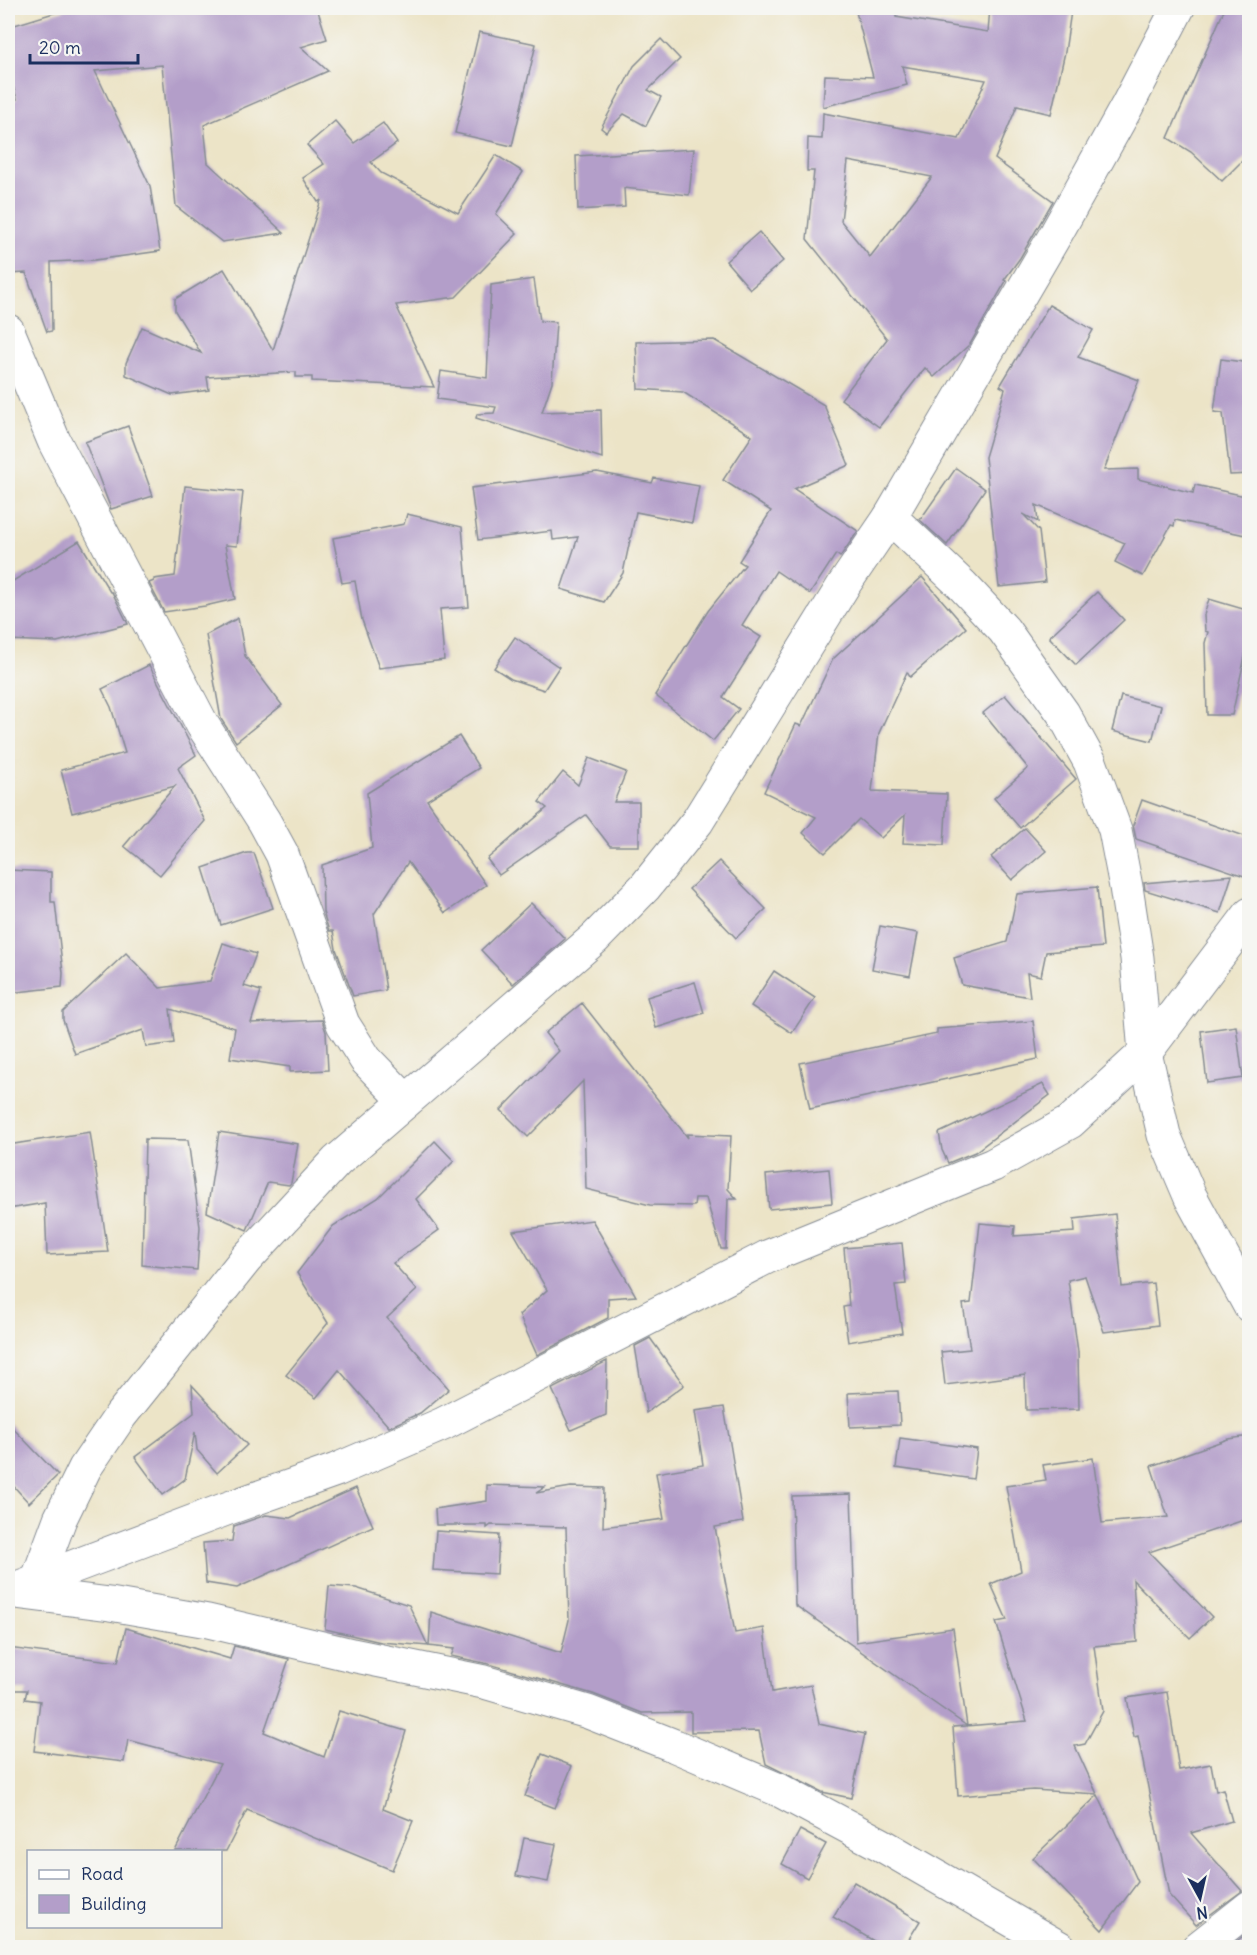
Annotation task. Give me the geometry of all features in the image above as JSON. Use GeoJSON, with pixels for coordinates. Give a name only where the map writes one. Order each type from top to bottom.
{"type":"FeatureCollection","features":[{"type":"Feature","properties":{"kind":"street"},"geometry":{"type":"LineString","coordinates":[[18,1588],[60,1519],[85,1468],[121,1415],[246,1259],[337,1161],[595,938],[645,887],[697,822],[844,583],[890,517],[1057,232],[1178,8]]}},
{"type":"Feature","properties":{"kind":"street"},"geometry":{"type":"LineString","coordinates":[[8,331],[54,441],[202,724],[264,821],[282,854],[343,1024],[366,1060],[406,1101]]}},
{"type":"Feature","properties":{"kind":"street"},"geometry":{"type":"LineString","coordinates":[[890,517],[962,585],[1004,630],[1063,713],[1090,762],[1115,830],[1137,958],[1145,1053],[1164,1134],[1190,1196],[1250,1306]]}},
{"type":"Feature","properties":{"kind":"street"},"geometry":{"type":"LineString","coordinates":[[18,1588],[336,1470],[400,1443],[505,1393],[767,1257],[993,1165],[1070,1122],[1145,1053],[1250,914]]}},
{"type":"Feature","properties":{"kind":"street"},"geometry":{"type":"LineString","coordinates":[[18,1588],[208,1621],[352,1656],[484,1682],[588,1712],[779,1790],[882,1845],[1060,1947]]}},
{"type":"Feature","properties":{"kind":"street"},"geometry":{"type":"LineString","coordinates":[[1198,1947],[1250,1907]]}},
{"type":"Feature","properties":{"kind":"building"},"geometry":{"type":"Polygon","coordinates":[[[70,8],[317,8],[327,39],[301,47],[328,71],[204,125],[208,163],[284,233],[222,242],[176,206],[162,65],[95,71],[150,186],[160,251],[95,260],[51,262],[52,331],[47,332],[26,273],[8,274],[8,102],[17,99],[8,69],[8,27],[70,8]]]}},
{"type":"Feature","properties":{"kind":"building"},"geometry":{"type":"Polygon","coordinates":[[[855,8],[896,8],[896,17],[988,32],[990,8],[1071,11],[1065,52],[1051,114],[1017,106],[995,159],[1053,201],[1020,258],[1004,280],[1006,281],[970,344],[934,377],[925,368],[879,427],[841,399],[887,339],[807,239],[814,171],[807,171],[808,138],[822,139],[823,113],[959,139],[986,80],[902,66],[907,85],[823,107],[825,75],[873,77],[855,8]],[[848,161],[841,221],[870,257],[932,177],[848,161]]]}},
{"type":"Feature","properties":{"kind":"building"},"geometry":{"type":"Polygon","coordinates":[[[1225,8],[1250,8],[1250,153],[1222,181],[1191,152],[1168,138],[1225,8]]]}},
{"type":"Feature","properties":{"kind":"building"},"geometry":{"type":"Polygon","coordinates":[[[479,32],[536,44],[512,146],[455,133],[479,32]]]}},
{"type":"Feature","properties":{"kind":"building"},"geometry":{"type":"Polygon","coordinates":[[[661,39],[680,59],[648,90],[661,97],[646,126],[624,114],[606,132],[601,128],[634,66],[661,39]]]}},
{"type":"Feature","properties":{"kind":"building"},"geometry":{"type":"Polygon","coordinates":[[[335,121],[354,143],[383,123],[397,143],[371,162],[381,173],[458,213],[496,155],[523,172],[496,214],[517,234],[456,297],[396,305],[434,387],[312,381],[312,377],[296,377],[296,372],[207,377],[209,390],[172,395],[126,375],[126,363],[142,327],[201,353],[175,311],[175,299],[224,269],[273,350],[321,200],[318,202],[303,178],[324,164],[307,145],[335,121]]]}},
{"type":"Feature","properties":{"kind":"building"},"geometry":{"type":"Polygon","coordinates":[[[694,149],[689,195],[624,188],[625,207],[578,210],[576,156],[694,149]]]}},
{"type":"Feature","properties":{"kind":"building"},"geometry":{"type":"Polygon","coordinates":[[[759,232],[783,261],[750,289],[726,261],[759,232]]]}},
{"type":"Feature","properties":{"kind":"building"},"geometry":{"type":"Polygon","coordinates":[[[534,279],[540,321],[556,322],[552,382],[542,412],[601,410],[602,458],[476,418],[477,414],[494,413],[496,407],[437,399],[441,371],[487,378],[491,285],[534,279]]]}},
{"type":"Feature","properties":{"kind":"building"},"geometry":{"type":"Polygon","coordinates":[[[1049,305],[1093,330],[1078,357],[1139,380],[1104,470],[1138,469],[1138,479],[1193,493],[1195,485],[1250,497],[1250,536],[1175,520],[1174,526],[1171,525],[1143,576],[1115,562],[1125,543],[1036,505],[1038,522],[1023,514],[1039,531],[1045,582],[999,587],[985,457],[1005,389],[1000,386],[1049,305]]]}},
{"type":"Feature","properties":{"kind":"building"},"geometry":{"type":"Polygon","coordinates":[[[714,340],[824,405],[849,465],[794,489],[858,531],[840,557],[836,554],[810,594],[776,571],[742,625],[761,637],[723,697],[739,709],[713,741],[655,695],[708,611],[745,565],[739,561],[771,511],[723,480],[752,436],[683,392],[638,389],[636,342],[714,340]]]}},
{"type":"Feature","properties":{"kind":"building"},"geometry":{"type":"Polygon","coordinates":[[[1221,359],[1250,363],[1250,474],[1230,475],[1223,413],[1214,412],[1221,359]]]}},
{"type":"Feature","properties":{"kind":"building"},"geometry":{"type":"Polygon","coordinates":[[[128,426],[153,496],[111,509],[85,442],[128,426]]]}},
{"type":"Feature","properties":{"kind":"building"},"geometry":{"type":"Polygon","coordinates":[[[956,468],[985,489],[947,545],[920,520],[956,468]]]}},
{"type":"Feature","properties":{"kind":"building"},"geometry":{"type":"Polygon","coordinates":[[[597,472],[652,483],[654,478],[699,486],[692,523],[636,512],[623,573],[604,602],[561,589],[578,537],[553,540],[552,531],[478,540],[471,488],[597,472]]]}},
{"type":"Feature","properties":{"kind":"building"},"geometry":{"type":"Polygon","coordinates":[[[185,486],[243,492],[237,546],[225,545],[235,599],[164,612],[149,583],[154,579],[175,576],[185,486]]]}},
{"type":"Feature","properties":{"kind":"building"},"geometry":{"type":"Polygon","coordinates":[[[407,514],[462,527],[469,607],[440,609],[444,660],[379,668],[362,620],[355,581],[342,583],[333,538],[404,524],[407,514]]]}},
{"type":"Feature","properties":{"kind":"building"},"geometry":{"type":"Polygon","coordinates":[[[79,541],[112,592],[128,624],[57,642],[8,640],[8,584],[79,541]]]}},
{"type":"Feature","properties":{"kind":"building"},"geometry":{"type":"Polygon","coordinates":[[[922,577],[966,628],[910,677],[907,672],[879,733],[872,791],[947,794],[944,845],[903,843],[905,815],[881,838],[859,819],[825,853],[803,833],[816,817],[764,792],[796,724],[801,726],[833,659],[922,577]]]}},
{"type":"Feature","properties":{"kind":"building"},"geometry":{"type":"Polygon","coordinates":[[[1097,592],[1124,620],[1076,665],[1049,637],[1097,592]]]}},
{"type":"Feature","properties":{"kind":"building"},"geometry":{"type":"Polygon","coordinates":[[[1209,599],[1250,611],[1250,634],[1232,715],[1207,715],[1205,643],[1208,632],[1205,631],[1204,615],[1209,599]]]}},
{"type":"Feature","properties":{"kind":"building"},"geometry":{"type":"Polygon","coordinates":[[[238,618],[245,656],[282,705],[236,742],[221,719],[206,635],[238,618]]]}},
{"type":"Feature","properties":{"kind":"building"},"geometry":{"type":"Polygon","coordinates":[[[515,637],[559,667],[544,690],[511,679],[494,668],[515,637]]]}},
{"type":"Feature","properties":{"kind":"building"},"geometry":{"type":"Polygon","coordinates":[[[149,665],[196,755],[178,768],[205,821],[160,875],[124,846],[175,786],[72,813],[61,770],[125,753],[111,707],[102,689],[149,665]]]}},
{"type":"Feature","properties":{"kind":"building"},"geometry":{"type":"Polygon","coordinates":[[[1005,695],[1076,779],[1020,828],[994,798],[1028,768],[983,713],[1005,695]]]}},
{"type":"Feature","properties":{"kind":"building"},"geometry":{"type":"Polygon","coordinates":[[[1121,696],[1161,706],[1152,741],[1112,731],[1121,696]]]}},
{"type":"Feature","properties":{"kind":"building"},"geometry":{"type":"Polygon","coordinates":[[[459,736],[479,768],[427,800],[486,885],[445,913],[408,862],[374,914],[386,990],[353,996],[336,949],[333,931],[329,931],[323,912],[322,865],[372,848],[367,793],[459,736]]]}},
{"type":"Feature","properties":{"kind":"building"},"geometry":{"type":"Polygon","coordinates":[[[589,758],[626,772],[614,802],[639,802],[639,846],[610,846],[586,815],[499,875],[487,859],[547,808],[539,802],[563,772],[578,785],[589,758]]]}},
{"type":"Feature","properties":{"kind":"building"},"geometry":{"type":"Polygon","coordinates":[[[1142,800],[1250,838],[1250,878],[1136,839],[1133,825],[1142,800]]]}},
{"type":"Feature","properties":{"kind":"building"},"geometry":{"type":"Polygon","coordinates":[[[1025,828],[1046,851],[1012,880],[991,857],[1025,828]]]}},
{"type":"Feature","properties":{"kind":"building"},"geometry":{"type":"Polygon","coordinates":[[[247,853],[254,853],[273,908],[221,925],[203,868],[247,853]]]}},
{"type":"Feature","properties":{"kind":"building"},"geometry":{"type":"Polygon","coordinates":[[[719,861],[766,909],[736,938],[689,889],[719,861]]]}},
{"type":"Feature","properties":{"kind":"building"},"geometry":{"type":"Polygon","coordinates":[[[8,870],[51,872],[51,902],[55,902],[63,973],[62,987],[8,993],[8,870]]]}},
{"type":"Feature","properties":{"kind":"building"},"geometry":{"type":"Polygon","coordinates":[[[1232,875],[1220,913],[1145,890],[1144,883],[1232,875]]]}},
{"type":"Feature","properties":{"kind":"building"},"geometry":{"type":"Polygon","coordinates":[[[1097,887],[1103,947],[1046,952],[1041,976],[1027,973],[1030,997],[962,985],[954,958],[1007,942],[1017,894],[1097,887]]]}},
{"type":"Feature","properties":{"kind":"building"},"geometry":{"type":"Polygon","coordinates":[[[531,903],[565,939],[513,984],[481,950],[531,903]]]}},
{"type":"Feature","properties":{"kind":"building"},"geometry":{"type":"Polygon","coordinates":[[[880,926],[918,933],[910,976],[872,969],[880,926]]]}},
{"type":"Feature","properties":{"kind":"building"},"geometry":{"type":"Polygon","coordinates":[[[223,943],[256,954],[244,986],[261,991],[251,1023],[322,1020],[326,1032],[328,1070],[290,1072],[290,1067],[230,1058],[235,1028],[170,1009],[174,1043],[146,1047],[143,1030],[75,1054],[63,1020],[63,1012],[126,953],[160,988],[210,981],[223,943]]]}},
{"type":"Feature","properties":{"kind":"building"},"geometry":{"type":"Polygon","coordinates":[[[774,971],[815,998],[792,1033],[751,1006],[774,971]]]}},
{"type":"Feature","properties":{"kind":"building"},"geometry":{"type":"Polygon","coordinates":[[[695,982],[704,1013],[656,1028],[647,997],[695,982]]]}},
{"type":"Feature","properties":{"kind":"building"},"geometry":{"type":"Polygon","coordinates":[[[582,1003],[688,1138],[687,1134],[731,1136],[728,1189],[737,1199],[728,1199],[726,1249],[721,1249],[706,1198],[695,1198],[694,1206],[650,1205],[586,1189],[583,1081],[528,1137],[501,1110],[559,1051],[545,1033],[582,1003]]]}},
{"type":"Feature","properties":{"kind":"building"},"geometry":{"type":"Polygon","coordinates":[[[1033,1021],[1038,1059],[810,1109],[800,1063],[937,1034],[937,1029],[1033,1021]]]}},
{"type":"Feature","properties":{"kind":"building"},"geometry":{"type":"Polygon","coordinates":[[[1236,1026],[1243,1078],[1207,1083],[1201,1031],[1236,1026]]]}},
{"type":"Feature","properties":{"kind":"building"},"geometry":{"type":"Polygon","coordinates":[[[1043,1084],[1050,1095],[975,1152],[948,1163],[942,1150],[939,1133],[1043,1084]]]}},
{"type":"Feature","properties":{"kind":"building"},"geometry":{"type":"Polygon","coordinates":[[[90,1132],[108,1252],[47,1255],[45,1203],[8,1209],[8,1145],[90,1132]]]}},
{"type":"Feature","properties":{"kind":"building"},"geometry":{"type":"Polygon","coordinates":[[[219,1132],[298,1144],[291,1183],[289,1185],[268,1182],[247,1230],[207,1212],[219,1132]]]}},
{"type":"Feature","properties":{"kind":"building"},"geometry":{"type":"Polygon","coordinates":[[[145,1139],[188,1140],[200,1227],[197,1270],[142,1265],[145,1139]]]}},
{"type":"Feature","properties":{"kind":"building"},"geometry":{"type":"Polygon","coordinates":[[[435,1141],[454,1161],[416,1199],[439,1230],[393,1263],[417,1290],[387,1318],[449,1389],[420,1413],[389,1427],[339,1370],[316,1398],[286,1375],[328,1323],[297,1273],[333,1226],[378,1198],[435,1141]]]}},
{"type":"Feature","properties":{"kind":"building"},"geometry":{"type":"Polygon","coordinates":[[[829,1169],[832,1203],[769,1209],[766,1175],[829,1169]]]}},
{"type":"Feature","properties":{"kind":"building"},"geometry":{"type":"Polygon","coordinates":[[[1115,1214],[1122,1287],[1153,1283],[1158,1325],[1104,1332],[1085,1276],[1068,1280],[1078,1352],[1079,1409],[1026,1410],[1025,1375],[945,1385],[941,1352],[970,1349],[963,1304],[971,1303],[980,1223],[1015,1226],[1014,1236],[1075,1232],[1074,1219],[1115,1214]]]}},
{"type":"Feature","properties":{"kind":"building"},"geometry":{"type":"Polygon","coordinates":[[[592,1220],[636,1296],[608,1298],[608,1318],[537,1355],[519,1315],[547,1290],[513,1231],[592,1220]]]}},
{"type":"Feature","properties":{"kind":"building"},"geometry":{"type":"Polygon","coordinates":[[[902,1243],[906,1284],[895,1285],[902,1333],[848,1342],[843,1307],[849,1306],[844,1248],[902,1243]]]}},
{"type":"Feature","properties":{"kind":"building"},"geometry":{"type":"Polygon","coordinates":[[[650,1338],[684,1385],[646,1413],[635,1346],[650,1338]]]}},
{"type":"Feature","properties":{"kind":"building"},"geometry":{"type":"Polygon","coordinates":[[[607,1361],[606,1415],[571,1430],[552,1389],[607,1361]]]}},
{"type":"Feature","properties":{"kind":"building"},"geometry":{"type":"Polygon","coordinates":[[[192,1385],[247,1445],[217,1473],[197,1450],[195,1432],[185,1479],[163,1495],[135,1457],[194,1413],[192,1385]]]}},
{"type":"Feature","properties":{"kind":"building"},"geometry":{"type":"Polygon","coordinates":[[[898,1391],[900,1425],[850,1427],[848,1393],[898,1391]]]}},
{"type":"Feature","properties":{"kind":"building"},"geometry":{"type":"Polygon","coordinates":[[[724,1407],[743,1522],[715,1527],[735,1633],[764,1628],[772,1692],[811,1685],[819,1724],[865,1734],[851,1798],[822,1792],[766,1764],[759,1731],[691,1732],[691,1712],[642,1713],[593,1694],[489,1664],[451,1656],[454,1649],[429,1646],[431,1612],[561,1653],[569,1620],[566,1527],[491,1525],[487,1528],[487,1525],[436,1525],[435,1509],[487,1501],[487,1485],[545,1487],[536,1493],[571,1487],[604,1488],[603,1527],[664,1519],[656,1473],[703,1465],[695,1411],[724,1407]]]}},
{"type":"Feature","properties":{"kind":"building"},"geometry":{"type":"Polygon","coordinates":[[[8,1423],[58,1475],[29,1503],[8,1480],[8,1423]]]}},
{"type":"Feature","properties":{"kind":"building"},"geometry":{"type":"Polygon","coordinates":[[[1250,1436],[1250,1518],[1149,1552],[1212,1617],[1190,1638],[1133,1580],[1137,1642],[1094,1646],[1103,1711],[1085,1744],[1075,1746],[1097,1794],[1033,1790],[958,1796],[953,1727],[1027,1721],[996,1622],[1007,1620],[991,1584],[1021,1571],[1006,1486],[1046,1480],[1043,1465],[1093,1458],[1102,1523],[1168,1517],[1151,1466],[1228,1439],[1250,1436]]]}},
{"type":"Feature","properties":{"kind":"building"},"geometry":{"type":"Polygon","coordinates":[[[900,1438],[977,1449],[973,1479],[896,1468],[900,1438]]]}},
{"type":"Feature","properties":{"kind":"building"},"geometry":{"type":"Polygon","coordinates":[[[356,1488],[373,1526],[237,1588],[206,1583],[203,1543],[232,1541],[234,1526],[266,1515],[290,1518],[356,1488]]]}},
{"type":"Feature","properties":{"kind":"building"},"geometry":{"type":"Polygon","coordinates":[[[851,1494],[856,1642],[953,1628],[967,1726],[795,1605],[792,1496],[851,1494]]]}},
{"type":"Feature","properties":{"kind":"building"},"geometry":{"type":"Polygon","coordinates":[[[436,1531],[499,1535],[497,1574],[433,1570],[436,1531]]]}},
{"type":"Feature","properties":{"kind":"building"},"geometry":{"type":"Polygon","coordinates":[[[329,1586],[356,1588],[409,1605],[428,1646],[381,1642],[325,1629],[329,1586]]]}},
{"type":"Feature","properties":{"kind":"building"},"geometry":{"type":"Polygon","coordinates":[[[126,1628],[230,1659],[234,1646],[289,1659],[264,1732],[324,1757],[339,1711],[406,1731],[383,1809],[413,1821],[392,1870],[247,1810],[226,1851],[176,1850],[220,1764],[128,1740],[124,1762],[34,1751],[40,1701],[25,1699],[27,1690],[8,1690],[8,1648],[118,1662],[126,1628]]]}},
{"type":"Feature","properties":{"kind":"building"},"geometry":{"type":"Polygon","coordinates":[[[1167,1692],[1179,1770],[1211,1764],[1216,1791],[1223,1789],[1232,1821],[1191,1833],[1242,1891],[1196,1925],[1169,1895],[1138,1736],[1134,1737],[1127,1698],[1167,1692]]]}},
{"type":"Feature","properties":{"kind":"building"},"geometry":{"type":"Polygon","coordinates":[[[542,1754],[572,1766],[555,1808],[525,1796],[542,1754]]]}},
{"type":"Feature","properties":{"kind":"building"},"geometry":{"type":"Polygon","coordinates":[[[1098,1795],[1138,1882],[1102,1930],[1033,1858],[1098,1795]]]}},
{"type":"Feature","properties":{"kind":"building"},"geometry":{"type":"Polygon","coordinates":[[[800,1830],[826,1844],[807,1878],[782,1864],[800,1830]]]}},
{"type":"Feature","properties":{"kind":"building"},"geometry":{"type":"Polygon","coordinates":[[[524,1838],[556,1844],[548,1882],[516,1876],[524,1838]]]}},
{"type":"Feature","properties":{"kind":"building"},"geometry":{"type":"Polygon","coordinates":[[[854,1882],[920,1921],[904,1947],[884,1947],[833,1917],[854,1882]]]}},
{"type":"Feature","properties":{"kind":"building"},"geometry":{"type":"Polygon","coordinates":[[[1250,1931],[1250,1947],[1229,1947],[1250,1931]]]}}]}
